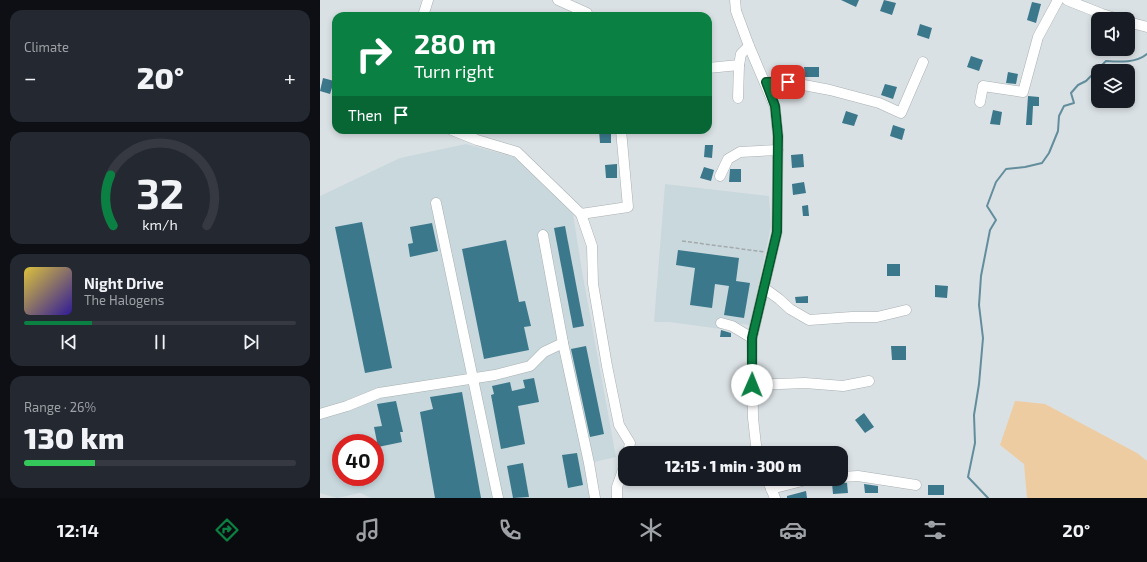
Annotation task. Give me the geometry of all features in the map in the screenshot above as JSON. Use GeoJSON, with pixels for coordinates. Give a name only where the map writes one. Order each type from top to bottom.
{"type":"FeatureCollection","features":[{"type":"Feature","properties":{"kind":"street"},"geometry":{"type":"LineString","coordinates":[[424,12],[428,0]]}},
{"type":"Feature","properties":{"kind":"street"},"geometry":{"type":"LineString","coordinates":[[558,0],[585,12]]}},
{"type":"Feature","properties":{"kind":"street"},"geometry":{"type":"LineString","coordinates":[[735,0],[736,11],[749,46],[766,82],[775,106],[778,136],[777,232],[752,338],[752,418],[756,446]]}},
{"type":"Feature","properties":{"kind":"street"},"geometry":{"type":"LineString","coordinates":[[980,102],[983,86],[1023,92],[1038,37],[1058,0]]}},
{"type":"Feature","properties":{"kind":"street"},"geometry":{"type":"LineString","coordinates":[[1067,0],[1097,12]]}},
{"type":"Feature","properties":{"kind":"street"},"geometry":{"type":"LineString","coordinates":[[1135,24],[1147,27]]}},
{"type":"Feature","properties":{"kind":"street"},"geometry":{"type":"LineString","coordinates":[[738,98],[739,65],[742,54],[749,46]]}},
{"type":"Feature","properties":{"kind":"street"},"geometry":{"type":"LineString","coordinates":[[766,82],[788,82],[830,90],[879,103],[901,113],[923,62]]}},
{"type":"Feature","properties":{"kind":"street"},"geometry":{"type":"LineString","coordinates":[[712,68],[739,65]]}},
{"type":"Feature","properties":{"kind":"street"},"geometry":{"type":"LineString","coordinates":[[462,134],[517,152],[581,214],[592,246],[593,284],[619,425],[630,443],[629,446]]}},
{"type":"Feature","properties":{"kind":"street"},"geometry":{"type":"LineString","coordinates":[[581,214],[628,207],[621,134]]}},
{"type":"Feature","properties":{"kind":"street"},"geometry":{"type":"LineString","coordinates":[[720,176],[728,160],[740,152],[778,150]]}},
{"type":"Feature","properties":{"kind":"street"},"geometry":{"type":"LineString","coordinates":[[436,204],[498,498]]}},
{"type":"Feature","properties":{"kind":"street"},"geometry":{"type":"LineString","coordinates":[[543,236],[563,343],[589,463],[595,498]]}},
{"type":"Feature","properties":{"kind":"street"},"geometry":{"type":"LineString","coordinates":[[764,288],[780,299],[790,309],[808,320],[877,317],[906,310]]}},
{"type":"Feature","properties":{"kind":"street"},"geometry":{"type":"LineString","coordinates":[[721,323],[732,326],[752,338]]}},
{"type":"Feature","properties":{"kind":"street"},"geometry":{"type":"LineString","coordinates":[[320,414],[347,406],[379,393],[495,375],[530,366],[544,352],[563,343]]}},
{"type":"Feature","properties":{"kind":"street"},"geometry":{"type":"LineString","coordinates":[[752,385],[805,383],[843,386],[869,381]]}},
{"type":"Feature","properties":{"kind":"street"},"geometry":{"type":"LineString","coordinates":[[848,477],[858,476],[916,486]]}},
{"type":"Feature","properties":{"kind":"street"},"geometry":{"type":"LineString","coordinates":[[617,498],[616,487],[618,482]]}},
{"type":"Feature","properties":{"kind":"street"},"geometry":{"type":"LineString","coordinates":[[773,494],[792,486]]}},
{"type":"Feature","properties":{"kind":"path"},"geometry":{"type":"LineString","coordinates":[[682,241],[772,253]]}},
{"type":"Feature","properties":{"kind":"shaded area"},"geometry":{"type":"Polygon","coordinates":[[[466,144],[514,157],[573,214],[616,457],[585,464],[590,498],[371,498],[360,493],[337,498],[320,493],[320,196],[400,158],[466,144]]]}},
{"type":"Feature","properties":{"kind":"shaded area"},"geometry":{"type":"Polygon","coordinates":[[[665,184],[769,196],[771,226],[750,325],[732,323],[721,326],[721,329],[669,322],[654,322],[665,184]]]}},
{"type":"Feature","properties":{"kind":"shaded area"},"geometry":{"type":"Polygon","coordinates":[[[1015,401],[1045,404],[1137,453],[1147,461],[1147,498],[1027,498],[1024,464],[1000,445],[1015,401]]]}},
{"type":"Feature","properties":{"kind":"building"},"geometry":{"type":"Polygon","coordinates":[[[841,0],[859,0],[856,7],[841,0]]]}},
{"type":"Feature","properties":{"kind":"building"},"geometry":{"type":"Polygon","coordinates":[[[884,0],[896,3],[892,15],[880,11],[884,0]]]}},
{"type":"Feature","properties":{"kind":"building"},"geometry":{"type":"Polygon","coordinates":[[[1032,2],[1041,4],[1036,23],[1027,20],[1032,2]]]}},
{"type":"Feature","properties":{"kind":"building"},"geometry":{"type":"Polygon","coordinates":[[[920,24],[932,28],[929,39],[917,35],[920,24]]]}},
{"type":"Feature","properties":{"kind":"building"},"geometry":{"type":"Polygon","coordinates":[[[971,56],[983,60],[979,71],[967,67],[971,56]]]}},
{"type":"Feature","properties":{"kind":"building"},"geometry":{"type":"Polygon","coordinates":[[[804,67],[819,67],[819,77],[805,77],[804,67]]]}},
{"type":"Feature","properties":{"kind":"building"},"geometry":{"type":"Polygon","coordinates":[[[1008,72],[1018,74],[1016,84],[1006,83],[1008,72]]]}},
{"type":"Feature","properties":{"kind":"building"},"geometry":{"type":"Polygon","coordinates":[[[323,78],[332,80],[330,94],[320,91],[323,78]]]}},
{"type":"Feature","properties":{"kind":"building"},"geometry":{"type":"Polygon","coordinates":[[[885,84],[897,87],[893,99],[881,95],[885,84]]]}},
{"type":"Feature","properties":{"kind":"building"},"geometry":{"type":"Polygon","coordinates":[[[1028,96],[1039,97],[1039,106],[1033,106],[1032,125],[1026,125],[1028,96]]]}},
{"type":"Feature","properties":{"kind":"building"},"geometry":{"type":"Polygon","coordinates":[[[993,110],[1002,112],[1000,125],[990,124],[993,110]]]}},
{"type":"Feature","properties":{"kind":"building"},"geometry":{"type":"Polygon","coordinates":[[[846,111],[858,115],[854,126],[842,123],[846,111]]]}},
{"type":"Feature","properties":{"kind":"building"},"geometry":{"type":"Polygon","coordinates":[[[893,125],[905,129],[902,140],[890,136],[893,125]]]}},
{"type":"Feature","properties":{"kind":"building"},"geometry":{"type":"Polygon","coordinates":[[[599,134],[611,134],[611,143],[600,143],[599,134]]]}},
{"type":"Feature","properties":{"kind":"building"},"geometry":{"type":"Polygon","coordinates":[[[705,145],[713,145],[712,158],[704,157],[705,145]]]}},
{"type":"Feature","properties":{"kind":"building"},"geometry":{"type":"Polygon","coordinates":[[[803,154],[804,167],[792,168],[791,155],[803,154]]]}},
{"type":"Feature","properties":{"kind":"building"},"geometry":{"type":"Polygon","coordinates":[[[617,164],[617,178],[606,178],[605,165],[617,164]]]}},
{"type":"Feature","properties":{"kind":"building"},"geometry":{"type":"Polygon","coordinates":[[[704,167],[714,170],[711,181],[700,178],[704,167]]]}},
{"type":"Feature","properties":{"kind":"building"},"geometry":{"type":"Polygon","coordinates":[[[730,169],[741,169],[741,182],[729,182],[730,169]]]}},
{"type":"Feature","properties":{"kind":"building"},"geometry":{"type":"Polygon","coordinates":[[[804,182],[806,193],[793,195],[792,184],[804,182]]]}},
{"type":"Feature","properties":{"kind":"building"},"geometry":{"type":"Polygon","coordinates":[[[808,205],[809,216],[803,216],[802,206],[808,205]]]}},
{"type":"Feature","properties":{"kind":"building"},"geometry":{"type":"Polygon","coordinates":[[[362,222],[392,368],[365,373],[335,227],[362,222]]]}},
{"type":"Feature","properties":{"kind":"building"},"geometry":{"type":"Polygon","coordinates":[[[432,223],[438,251],[410,257],[408,244],[413,243],[410,227],[432,223]]]}},
{"type":"Feature","properties":{"kind":"building"},"geometry":{"type":"Polygon","coordinates":[[[565,226],[584,326],[573,328],[554,228],[565,226]]]}},
{"type":"Feature","properties":{"kind":"building"},"geometry":{"type":"Polygon","coordinates":[[[506,240],[519,302],[525,301],[531,326],[524,327],[529,350],[484,359],[462,249],[506,240]]]}},
{"type":"Feature","properties":{"kind":"building"},"geometry":{"type":"Polygon","coordinates":[[[678,250],[739,258],[736,281],[750,283],[744,318],[724,315],[729,286],[715,284],[712,308],[690,305],[695,268],[676,265],[678,250]]]}},
{"type":"Feature","properties":{"kind":"building"},"geometry":{"type":"Polygon","coordinates":[[[887,264],[900,264],[900,276],[887,276],[887,264]]]}},
{"type":"Feature","properties":{"kind":"building"},"geometry":{"type":"Polygon","coordinates":[[[935,285],[948,286],[947,298],[935,297],[935,285]]]}},
{"type":"Feature","properties":{"kind":"building"},"geometry":{"type":"Polygon","coordinates":[[[808,296],[808,303],[796,303],[795,297],[808,296]]]}},
{"type":"Feature","properties":{"kind":"building"},"geometry":{"type":"Polygon","coordinates":[[[721,330],[731,333],[731,337],[720,337],[721,330]]]}},
{"type":"Feature","properties":{"kind":"building"},"geometry":{"type":"Polygon","coordinates":[[[586,346],[604,434],[590,437],[571,349],[586,346]]]}},
{"type":"Feature","properties":{"kind":"building"},"geometry":{"type":"Polygon","coordinates":[[[891,346],[906,346],[906,360],[892,360],[891,346]]]}},
{"type":"Feature","properties":{"kind":"building"},"geometry":{"type":"Polygon","coordinates":[[[534,378],[539,402],[518,406],[525,444],[501,449],[491,395],[494,394],[492,386],[510,382],[512,391],[525,388],[523,380],[534,378]]]}},
{"type":"Feature","properties":{"kind":"building"},"geometry":{"type":"Polygon","coordinates":[[[462,392],[481,498],[435,498],[420,412],[433,409],[430,397],[462,392]]]}},
{"type":"Feature","properties":{"kind":"building"},"geometry":{"type":"Polygon","coordinates":[[[396,401],[403,432],[400,432],[402,442],[384,446],[384,434],[375,434],[374,427],[382,426],[377,404],[396,401]]]}},
{"type":"Feature","properties":{"kind":"building"},"geometry":{"type":"Polygon","coordinates":[[[864,413],[874,427],[865,433],[855,420],[864,413]]]}},
{"type":"Feature","properties":{"kind":"building"},"geometry":{"type":"Polygon","coordinates":[[[577,453],[583,485],[568,488],[562,455],[577,453]]]}},
{"type":"Feature","properties":{"kind":"building"},"geometry":{"type":"Polygon","coordinates":[[[523,463],[529,497],[513,498],[507,466],[523,463]]]}},
{"type":"Feature","properties":{"kind":"building"},"geometry":{"type":"Polygon","coordinates":[[[864,484],[878,486],[878,493],[865,493],[864,484]]]}},
{"type":"Feature","properties":{"kind":"building"},"geometry":{"type":"Polygon","coordinates":[[[928,485],[944,485],[944,495],[928,495],[928,485]]]}},
{"type":"Feature","properties":{"kind":"building"},"geometry":{"type":"Polygon","coordinates":[[[832,486],[847,486],[848,493],[833,494],[832,486]]]}},
{"type":"Feature","properties":{"kind":"building"},"geometry":{"type":"Polygon","coordinates":[[[806,491],[807,498],[787,498],[787,496],[806,491]]]}},
{"type":"Feature","properties":{"kind":"waterway"},"geometry":{"type":"LineString","coordinates":[[988,498],[968,477],[975,443],[974,415],[979,384],[983,338],[979,305],[981,276],[990,230],[996,220],[987,206],[996,182],[1006,169],[1042,163],[1049,153],[1058,131],[1059,116],[1064,106],[1074,103],[1071,93],[1078,85],[1086,81],[1106,61],[1122,62],[1138,59],[1147,54]]}},
{"type":"Feature","properties":{"kind":"route"},"geometry":{"type":"LineString","coordinates":[[752,385],[752,338],[777,232],[778,136],[775,106],[766,82],[788,82]]}}]}
